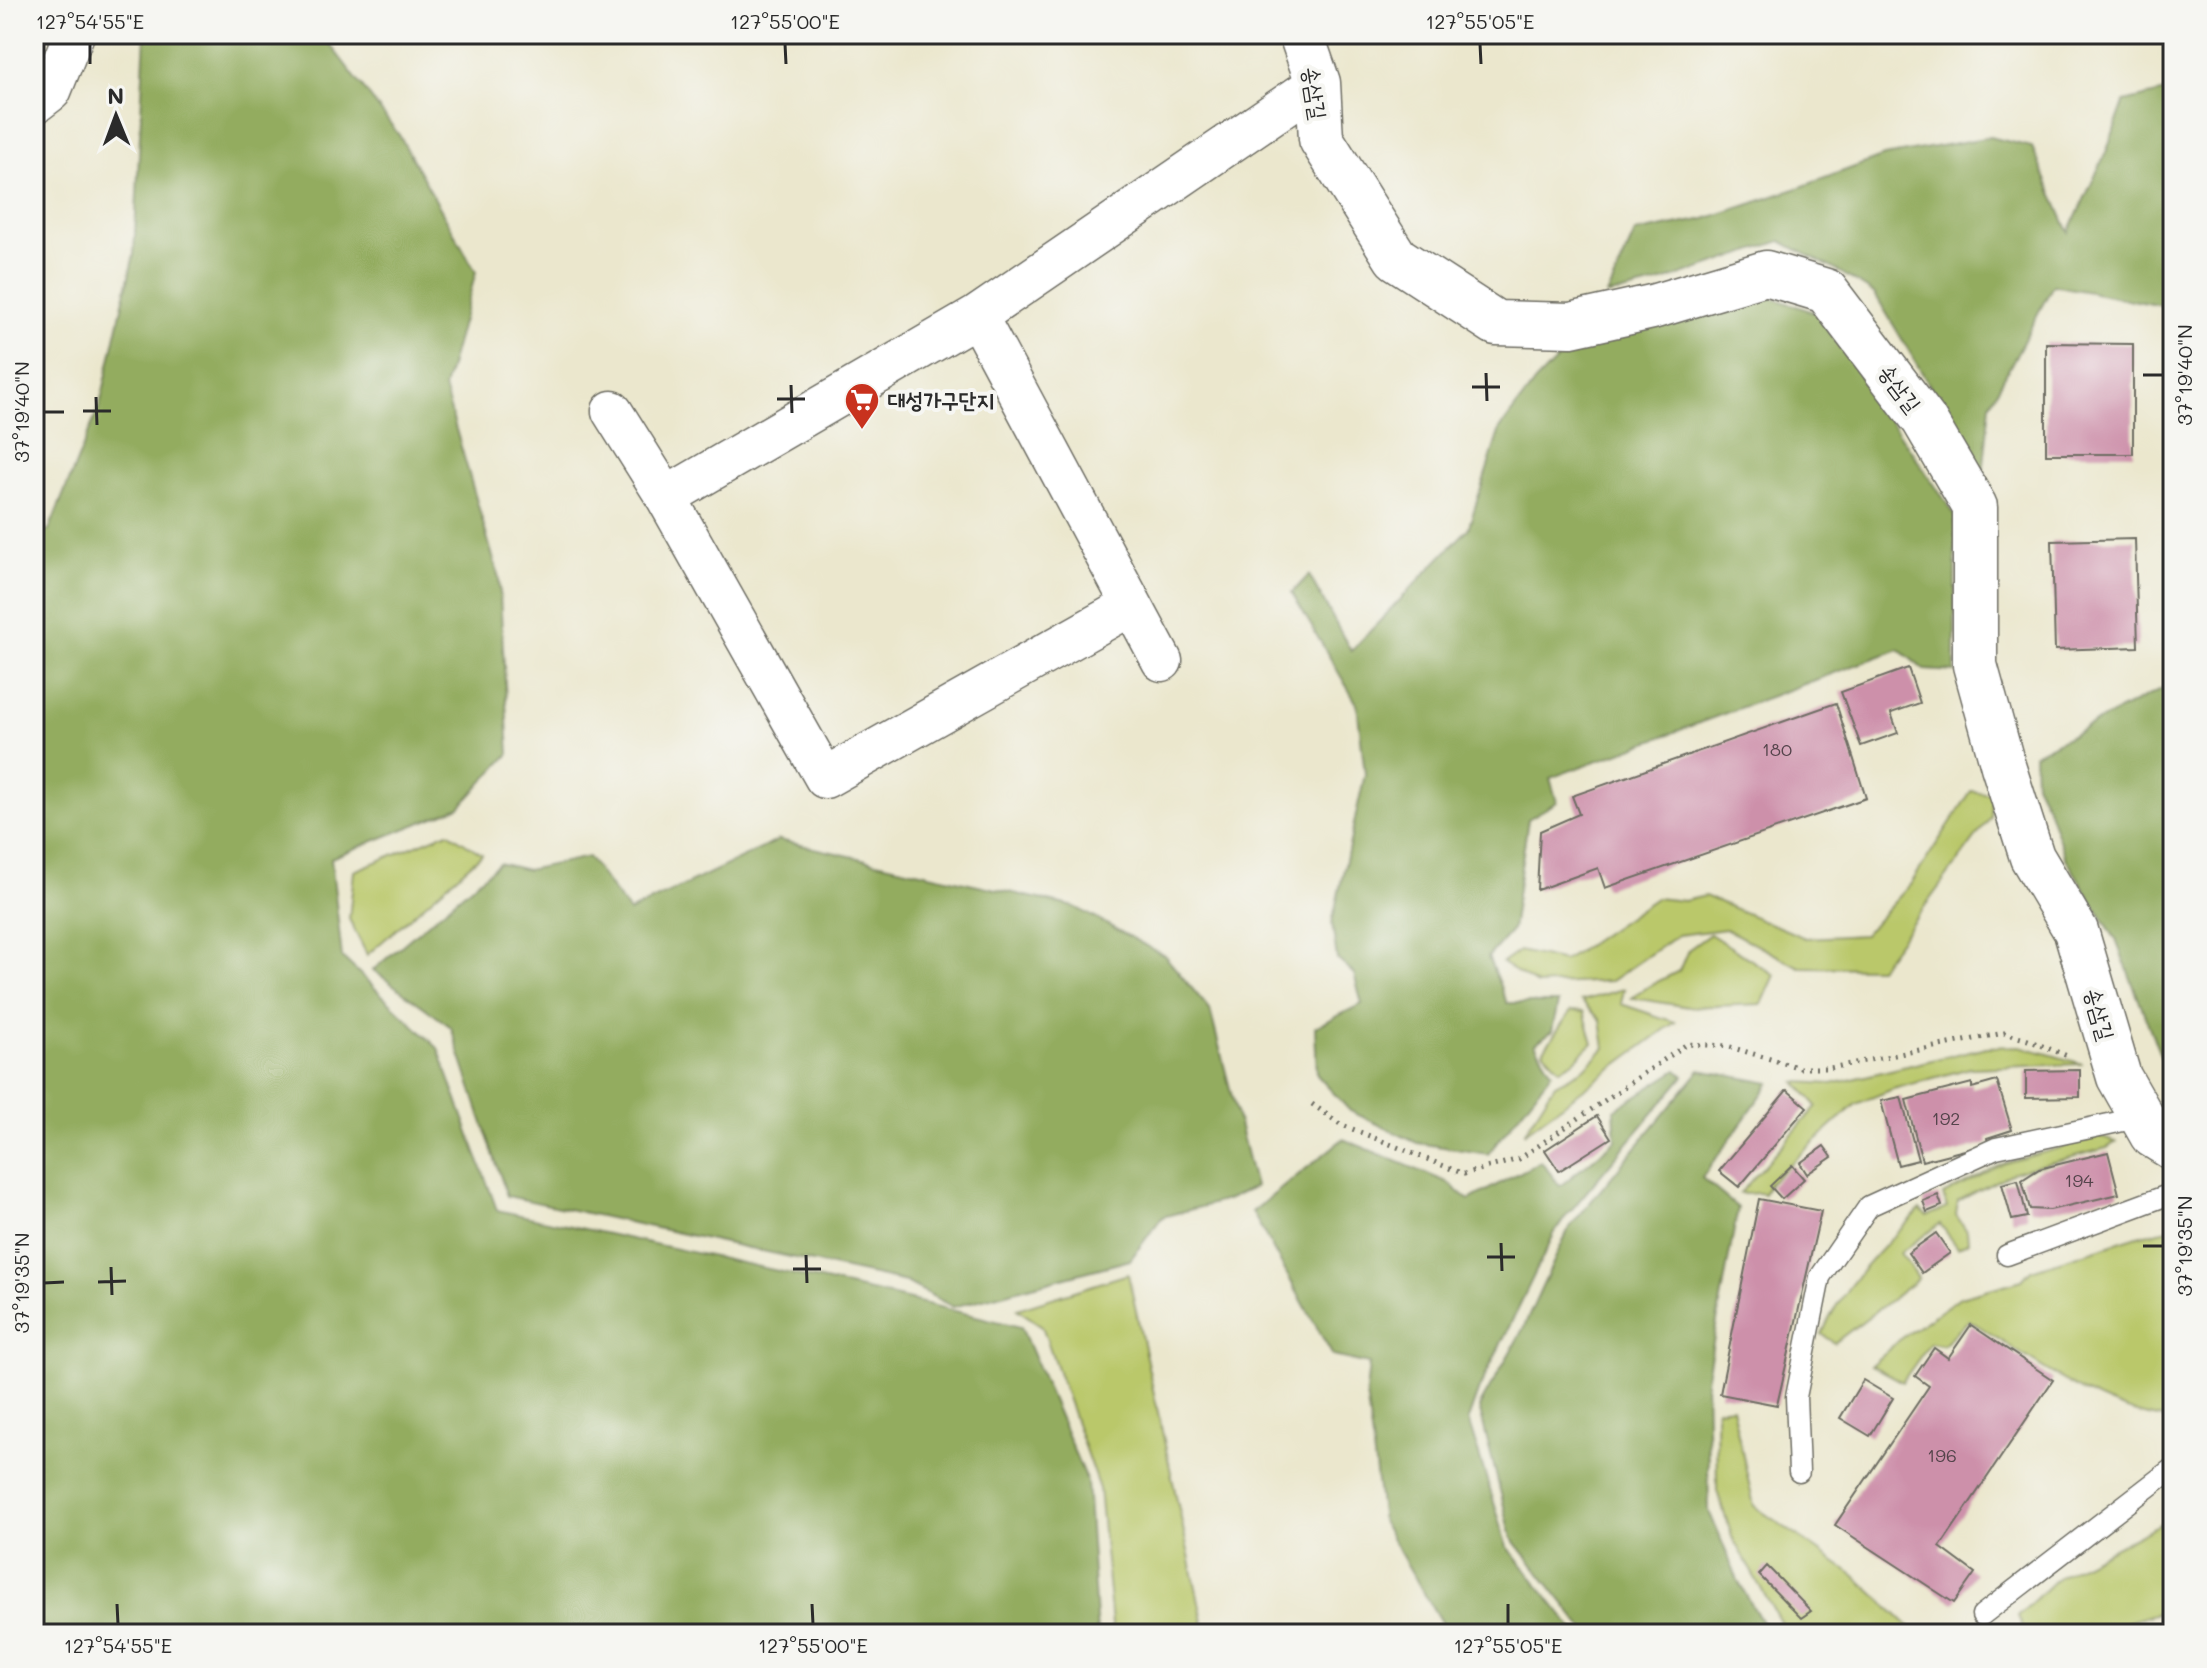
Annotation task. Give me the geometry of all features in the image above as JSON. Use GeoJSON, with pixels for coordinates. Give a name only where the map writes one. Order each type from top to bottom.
{"type":"FeatureCollection","features":[{"type":"Feature","properties":{"kind":"street"},"geometry":{"type":"LineString","coordinates":[[34,104],[51,91],[74,34]]}},
{"type":"Feature","properties":{"kind":"street","name":"송삼길"},"geometry":{"type":"LineString","coordinates":[[1301,34],[1318,83],[1321,139],[1396,258],[1496,323],[1571,325],[1652,307],[1766,273],[1826,291],[1924,420],[1975,507],[1975,665],[2032,857],[2076,931],[2119,1077],[2152,1135],[2173,1148]]}},
{"type":"Feature","properties":{"kind":"street"},"geometry":{"type":"LineString","coordinates":[[666,497],[977,316],[1318,83]]}},
{"type":"Feature","properties":{"kind":"street"},"geometry":{"type":"LineString","coordinates":[[977,316],[1162,661]]}},
{"type":"Feature","properties":{"kind":"street"},"geometry":{"type":"LineString","coordinates":[[612,411],[666,497],[825,778],[1132,605]]}},
{"type":"Feature","properties":{"kind":"lane"},"geometry":{"type":"LineString","coordinates":[[1799,1472],[1796,1397],[1820,1277],[1869,1206],[1996,1148],[2142,1117]]}},
{"type":"Feature","properties":{"kind":"lane"},"geometry":{"type":"LineString","coordinates":[[2007,1255],[2173,1193]]}},
{"type":"Feature","properties":{"kind":"lane"},"geometry":{"type":"LineString","coordinates":[[1982,1615],[2173,1468]]}},
{"type":"Feature","properties":{"kind":"path"},"geometry":{"type":"LineString","coordinates":[[1312,1104],[1340,1124],[1464,1174],[1519,1159],[1687,1044],[1727,1046],[1800,1068],[1830,1068],[2004,1033],[2119,1077]]}},
{"type":"Feature","properties":{"kind":"green space"},"geometry":{"type":"Polygon","coordinates":[[[145,34],[322,34],[399,135],[476,272],[444,388],[499,578],[509,754],[460,807],[331,858],[342,957],[438,1048],[497,1210],[898,1297],[1021,1327],[1087,1482],[1097,1634],[34,1634],[34,535],[49,530],[100,405],[134,254],[145,34]]]}},
{"type":"Feature","properties":{"kind":"green space"},"geometry":{"type":"Polygon","coordinates":[[[2173,90],[2173,308],[2053,285],[1990,404],[1983,475],[1875,294],[1781,241],[1655,284],[1607,296],[1635,233],[1705,219],[1884,156],[1990,137],[2032,147],[2069,232],[2107,150],[2124,102],[2173,90]]]}},
{"type":"Feature","properties":{"kind":"green space"},"geometry":{"type":"Polygon","coordinates":[[[1764,295],[1817,313],[1955,515],[1955,672],[1924,670],[1899,649],[1550,778],[1557,802],[1528,819],[1512,930],[1488,957],[1507,1003],[1558,1003],[1552,1031],[1535,1044],[1552,1072],[1488,1154],[1417,1143],[1350,1111],[1317,1075],[1315,1027],[1362,1004],[1354,974],[1337,959],[1332,923],[1365,774],[1357,704],[1292,593],[1309,575],[1351,651],[1468,529],[1500,429],[1535,382],[1565,351],[1603,336],[1764,295]]]}},
{"type":"Feature","properties":{"kind":"green space"},"geometry":{"type":"Polygon","coordinates":[[[2173,683],[2173,1089],[2116,940],[2065,857],[2049,811],[2035,783],[2034,754],[2173,683]]]}},
{"type":"Feature","properties":{"kind":"green space"},"geometry":{"type":"Polygon","coordinates":[[[1971,791],[1992,794],[1991,817],[1879,968],[1799,967],[1726,929],[1678,935],[1611,981],[1537,985],[1502,963],[1519,951],[1564,961],[1656,898],[1684,901],[1705,896],[1805,938],[1864,935],[1910,885],[1971,791]]]}},
{"type":"Feature","properties":{"kind":"green space"},"geometry":{"type":"Polygon","coordinates":[[[448,832],[482,854],[367,955],[349,919],[354,871],[448,832]]]}},
{"type":"Feature","properties":{"kind":"green space"},"geometry":{"type":"Polygon","coordinates":[[[779,840],[1075,907],[1165,956],[1210,1010],[1255,1187],[1227,1200],[1162,1217],[1130,1260],[953,1307],[906,1282],[507,1196],[451,1027],[373,970],[499,863],[527,870],[588,857],[629,912],[779,840]]]}},
{"type":"Feature","properties":{"kind":"green space"},"geometry":{"type":"Polygon","coordinates":[[[1710,934],[1775,975],[1762,1004],[1689,1007],[1632,998],[1679,971],[1688,950],[1710,934]]]}},
{"type":"Feature","properties":{"kind":"green space"},"geometry":{"type":"Polygon","coordinates":[[[1624,989],[1621,1004],[1675,1022],[1524,1133],[1555,1084],[1584,1069],[1605,1048],[1601,1020],[1581,1001],[1624,989]]]}},
{"type":"Feature","properties":{"kind":"green space"},"geometry":{"type":"Polygon","coordinates":[[[1571,1011],[1584,1012],[1593,1043],[1560,1069],[1543,1051],[1571,1011]]]}},
{"type":"Feature","properties":{"kind":"green space"},"geometry":{"type":"Polygon","coordinates":[[[2020,1046],[2083,1064],[1970,1068],[1893,1089],[1856,1104],[1769,1183],[1764,1194],[1740,1193],[1817,1106],[1796,1082],[1832,1084],[1986,1047],[2020,1046]]]}},
{"type":"Feature","properties":{"kind":"green space"},"geometry":{"type":"Polygon","coordinates":[[[1677,1070],[1684,1076],[1554,1234],[1479,1389],[1468,1420],[1508,1547],[1577,1634],[1448,1634],[1382,1522],[1366,1393],[1369,1364],[1333,1356],[1252,1212],[1343,1139],[1447,1182],[1469,1200],[1541,1161],[1560,1186],[1616,1140],[1614,1110],[1677,1070]]]}},
{"type":"Feature","properties":{"kind":"green space"},"geometry":{"type":"Polygon","coordinates":[[[1700,1070],[1770,1083],[1702,1178],[1738,1208],[1706,1381],[1709,1511],[1739,1583],[1769,1634],[1588,1634],[1512,1538],[1479,1407],[1522,1331],[1569,1228],[1700,1070]]]}},
{"type":"Feature","properties":{"kind":"green space"},"geometry":{"type":"Polygon","coordinates":[[[2099,1137],[2116,1142],[2107,1148],[2014,1172],[1958,1201],[1956,1215],[1967,1231],[1968,1242],[1958,1248],[1940,1224],[1900,1253],[1918,1278],[1913,1283],[1834,1343],[1822,1334],[1852,1283],[1920,1210],[1927,1216],[1947,1208],[1943,1195],[2005,1163],[2099,1137]]]}},
{"type":"Feature","properties":{"kind":"green space"},"geometry":{"type":"Polygon","coordinates":[[[2173,1228],[2173,1420],[2145,1415],[2091,1396],[1969,1320],[1943,1345],[1930,1343],[1902,1382],[1871,1365],[1898,1341],[1960,1297],[2022,1280],[2031,1270],[2173,1228]]]}},
{"type":"Feature","properties":{"kind":"green space"},"geometry":{"type":"Polygon","coordinates":[[[1128,1274],[1206,1634],[1113,1634],[1099,1489],[1042,1326],[1017,1309],[1128,1274]]]}},
{"type":"Feature","properties":{"kind":"green space"},"geometry":{"type":"Polygon","coordinates":[[[1732,1407],[1754,1506],[1855,1576],[1917,1634],[1787,1634],[1733,1539],[1717,1491],[1716,1409],[1732,1407]]]}},
{"type":"Feature","properties":{"kind":"green space"},"geometry":{"type":"Polygon","coordinates":[[[2173,1517],[2173,1608],[2107,1628],[2102,1634],[2025,1634],[2018,1616],[2058,1577],[2173,1517]]]}},
{"type":"Feature","properties":{"kind":"building"},"geometry":{"type":"Polygon","coordinates":[[[2046,343],[2133,344],[2133,454],[2046,454],[2046,343]]]}},
{"type":"Feature","properties":{"kind":"building"},"geometry":{"type":"Polygon","coordinates":[[[2135,539],[2138,647],[2055,650],[2052,541],[2135,539]]]}},
{"type":"Feature","properties":{"kind":"building"},"geometry":{"type":"Polygon","coordinates":[[[1908,668],[1920,703],[1891,713],[1898,733],[1861,746],[1841,692],[1908,668]]]}},
{"type":"Feature","properties":{"kind":"building"},"geometry":{"type":"Polygon","coordinates":[[[1836,703],[1866,798],[1605,888],[1598,868],[1537,890],[1540,831],[1579,814],[1572,796],[1836,703]]]}},
{"type":"Feature","properties":{"kind":"building"},"geometry":{"type":"Polygon","coordinates":[[[2080,1070],[2080,1097],[2026,1098],[2026,1071],[2080,1070]]]}},
{"type":"Feature","properties":{"kind":"building"},"geometry":{"type":"Polygon","coordinates":[[[1997,1081],[2012,1130],[1987,1138],[1988,1144],[1922,1161],[1906,1100],[1972,1083],[1972,1088],[1997,1081]]]}},
{"type":"Feature","properties":{"kind":"building"},"geometry":{"type":"Polygon","coordinates":[[[1787,1090],[1807,1107],[1739,1187],[1719,1171],[1787,1090]]]}},
{"type":"Feature","properties":{"kind":"building"},"geometry":{"type":"Polygon","coordinates":[[[1901,1097],[1918,1160],[1898,1165],[1881,1101],[1901,1097]]]}},
{"type":"Feature","properties":{"kind":"building"},"geometry":{"type":"Polygon","coordinates":[[[1597,1116],[1611,1138],[1559,1171],[1545,1150],[1597,1116]]]}},
{"type":"Feature","properties":{"kind":"building"},"geometry":{"type":"Polygon","coordinates":[[[1824,1146],[1832,1157],[1807,1174],[1800,1163],[1824,1146]]]}},
{"type":"Feature","properties":{"kind":"building"},"geometry":{"type":"Polygon","coordinates":[[[2108,1152],[2119,1194],[2050,1210],[2030,1209],[2022,1180],[2039,1169],[2108,1152]]]}},
{"type":"Feature","properties":{"kind":"building"},"geometry":{"type":"Polygon","coordinates":[[[1792,1165],[1804,1179],[1782,1199],[1770,1186],[1792,1165]]]}},
{"type":"Feature","properties":{"kind":"building"},"geometry":{"type":"Polygon","coordinates":[[[2018,1180],[2027,1217],[2012,1220],[2002,1184],[2018,1180]]]}},
{"type":"Feature","properties":{"kind":"building"},"geometry":{"type":"Polygon","coordinates":[[[1938,1195],[1942,1206],[1927,1212],[1923,1201],[1938,1195]]]}},
{"type":"Feature","properties":{"kind":"building"},"geometry":{"type":"Polygon","coordinates":[[[1759,1199],[1821,1211],[1777,1405],[1720,1394],[1759,1199]]]}},
{"type":"Feature","properties":{"kind":"building"},"geometry":{"type":"Polygon","coordinates":[[[1936,1233],[1950,1253],[1922,1273],[1908,1253],[1936,1233]]]}},
{"type":"Feature","properties":{"kind":"building"},"geometry":{"type":"Polygon","coordinates":[[[1971,1325],[2053,1380],[1940,1547],[1975,1573],[1954,1603],[1835,1525],[1929,1386],[1915,1376],[1934,1348],[1948,1358],[1971,1325]]]}},
{"type":"Feature","properties":{"kind":"building"},"geometry":{"type":"Polygon","coordinates":[[[1863,1380],[1893,1398],[1870,1436],[1840,1418],[1863,1380]]]}},
{"type":"Feature","properties":{"kind":"building"},"geometry":{"type":"Polygon","coordinates":[[[1767,1566],[1811,1611],[1801,1618],[1759,1575],[1767,1566]]]}},
{"type":"Feature","properties":{"kind":"place","name":"대성가구단지"},"geometry":{"type":"Point","coordinates":[862,431]}}]}
